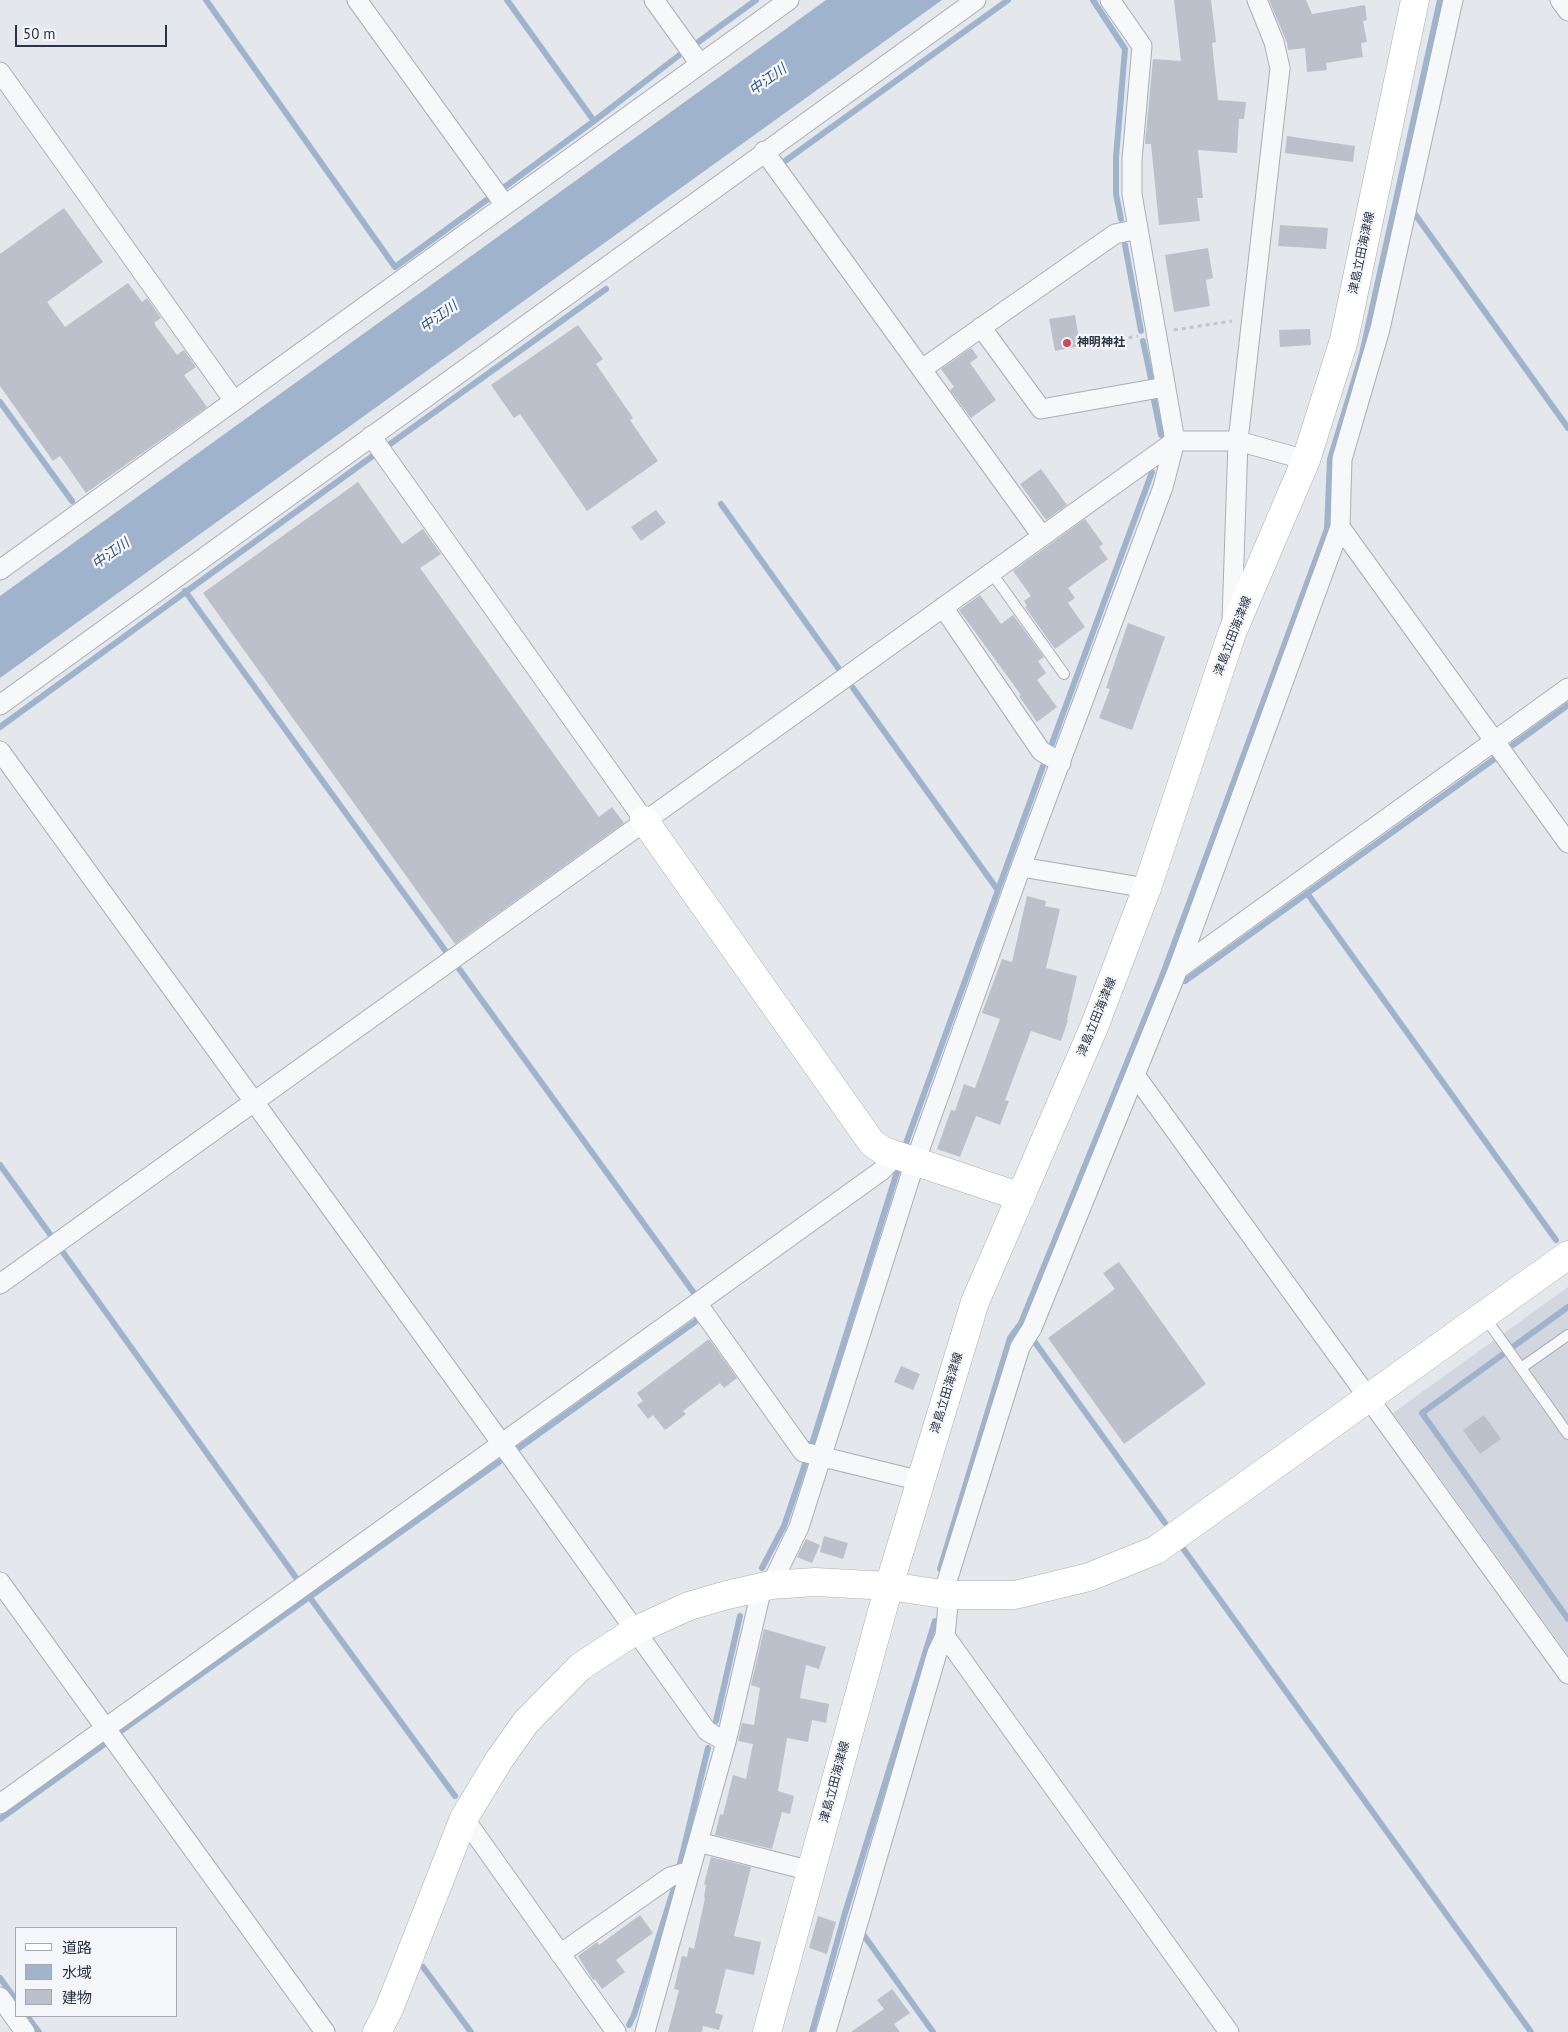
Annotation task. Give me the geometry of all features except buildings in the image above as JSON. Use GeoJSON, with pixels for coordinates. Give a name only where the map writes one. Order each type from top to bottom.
{"type":"FeatureCollection","features":[{"type":"Feature","properties":{"kind":"main road","name":"津島立田海津線"},"geometry":{"type":"LineString","coordinates":[[767,2032],[889,1586],[975,1302],[1094,1027],[1147,888],[1232,633],[1306,460],[1344,340],[1414,0]]}},
{"type":"Feature","properties":{"kind":"main road"},"geometry":{"type":"LineString","coordinates":[[644,820],[872,1143],[884,1152],[1021,1197]]}},
{"type":"Feature","properties":{"kind":"main road"},"geometry":{"type":"LineString","coordinates":[[377,2032],[389,2009],[464,1818],[499,1760],[526,1722],[580,1668],[636,1630],[689,1606],[766,1586],[815,1582],[889,1586],[946,1595],[1015,1595],[1089,1577],[1156,1550],[1568,1255]]}},
{"type":"Feature","properties":{"kind":"street"},"geometry":{"type":"LineString","coordinates":[[357,0],[505,205]]}},
{"type":"Feature","properties":{"kind":"street"},"geometry":{"type":"LineString","coordinates":[[654,0],[700,64]]}},
{"type":"Feature","properties":{"kind":"street"},"geometry":{"type":"LineString","coordinates":[[0,570],[789,0]]}},
{"type":"Feature","properties":{"kind":"street"},"geometry":{"type":"LineString","coordinates":[[0,705],[764,151],[976,0]]}},
{"type":"Feature","properties":{"kind":"street"},"geometry":{"type":"LineString","coordinates":[[645,2032],[726,1742],[766,1586],[799,1527],[822,1457],[906,1159],[1060,763],[1163,487],[1175,441],[1132,194],[1132,160],[1142,46],[1110,0]]}},
{"type":"Feature","properties":{"kind":"street"},"geometry":{"type":"LineString","coordinates":[[1232,633],[1238,442],[1280,68],[1274,42],[1257,0]]}},
{"type":"Feature","properties":{"kind":"street"},"geometry":{"type":"LineString","coordinates":[[826,2032],[937,1653],[945,1636],[946,1595],[1020,1346],[1032,1328],[1178,969],[1340,527],[1342,459],[1380,329],[1453,0]]}},
{"type":"Feature","properties":{"kind":"street"},"geometry":{"type":"LineString","coordinates":[[1560,0],[1568,11]]}},
{"type":"Feature","properties":{"kind":"street"},"geometry":{"type":"LineString","coordinates":[[0,72],[234,401]]}},
{"type":"Feature","properties":{"kind":"street"},"geometry":{"type":"LineString","coordinates":[[764,151],[1042,536]]}},
{"type":"Feature","properties":{"kind":"street"},"geometry":{"type":"LineString","coordinates":[[922,369],[1115,234],[1138,229]]}},
{"type":"Feature","properties":{"kind":"street"},"geometry":{"type":"LineString","coordinates":[[981,327],[1040,409],[1166,387]]}},
{"type":"Feature","properties":{"kind":"street"},"geometry":{"type":"LineString","coordinates":[[371,436],[644,820]]}},
{"type":"Feature","properties":{"kind":"street"},"geometry":{"type":"LineString","coordinates":[[0,1284],[644,820],[1175,441],[1238,442],[1306,460]]}},
{"type":"Feature","properties":{"kind":"street"},"geometry":{"type":"LineString","coordinates":[[1340,527],[1568,843]]}},
{"type":"Feature","properties":{"kind":"street"},"geometry":{"type":"LineString","coordinates":[[943,607],[1041,751],[1060,763]]}},
{"type":"Feature","properties":{"kind":"street"},"geometry":{"type":"LineString","coordinates":[[1178,969],[1568,688]]}},
{"type":"Feature","properties":{"kind":"street"},"geometry":{"type":"LineString","coordinates":[[0,751],[636,1630],[706,1731],[726,1742]]}},
{"type":"Feature","properties":{"kind":"street"},"geometry":{"type":"LineString","coordinates":[[1021,867],[1147,888]]}},
{"type":"Feature","properties":{"kind":"street"},"geometry":{"type":"LineString","coordinates":[[1135,1075],[1568,1674]]}},
{"type":"Feature","properties":{"kind":"street"},"geometry":{"type":"LineString","coordinates":[[0,1804],[881,1171],[906,1159]]}},
{"type":"Feature","properties":{"kind":"street"},"geometry":{"type":"LineString","coordinates":[[697,1303],[803,1452],[921,1482]]}},
{"type":"Feature","properties":{"kind":"street"},"geometry":{"type":"LineString","coordinates":[[0,1582],[325,2032]]}},
{"type":"Feature","properties":{"kind":"street"},"geometry":{"type":"LineString","coordinates":[[945,1636],[1230,2032]]}},
{"type":"Feature","properties":{"kind":"street"},"geometry":{"type":"LineString","coordinates":[[464,1818],[616,2032]]}},
{"type":"Feature","properties":{"kind":"street"},"geometry":{"type":"LineString","coordinates":[[698,1842],[811,1870]]}},
{"type":"Feature","properties":{"kind":"street"},"geometry":{"type":"LineString","coordinates":[[560,1954],[670,1877],[690,1870]]}},
{"type":"Feature","properties":{"kind":"street"},"geometry":{"type":"LineString","coordinates":[[0,1997],[25,2032]]}},
{"type":"Feature","properties":{"kind":"lane"},"geometry":{"type":"LineString","coordinates":[[992,572],[1064,674]]}},
{"type":"Feature","properties":{"kind":"lane"},"geometry":{"type":"LineString","coordinates":[[1484,1316],[1568,1434]]}},
{"type":"Feature","properties":{"kind":"lane"},"geometry":{"type":"LineString","coordinates":[[1521,1368],[1568,1335]]}},
{"type":"Feature","properties":{"kind":"path"},"geometry":{"type":"LineString","coordinates":[[1105,342],[1252,317]]}},
{"type":"Feature","properties":{"kind":"shaded area"},"geometry":{"type":"Polygon","coordinates":[[[1568,1287],[1568,1655],[1393,1413],[1568,1287]]]}},
{"type":"Feature","properties":{"kind":"water","name":"中江川"},"geometry":{"type":"Polygon","coordinates":[[[826,0],[942,0],[0,678],[0,596],[826,0]]]}},
{"type":"Feature","properties":{"kind":"waterway"},"geometry":{"type":"LineString","coordinates":[[206,0],[395,267],[488,199]]}},
{"type":"Feature","properties":{"kind":"waterway"},"geometry":{"type":"LineString","coordinates":[[507,0],[594,121]]}},
{"type":"Feature","properties":{"kind":"waterway"},"geometry":{"type":"LineString","coordinates":[[697,43],[756,0]]}},
{"type":"Feature","properties":{"kind":"waterway"},"geometry":{"type":"LineString","coordinates":[[785,161],[1008,0]]}},
{"type":"Feature","properties":{"kind":"waterway"},"geometry":{"type":"LineString","coordinates":[[1093,0],[1125,49],[1116,157],[1116,194],[1121,219]]}},
{"type":"Feature","properties":{"kind":"waterway"},"geometry":{"type":"LineString","coordinates":[[940,1569],[1010,1338],[1021,1323],[1161,979],[1327,529],[1330,459],[1362,354],[1440,0]]}},
{"type":"Feature","properties":{"kind":"waterway"},"geometry":{"type":"LineString","coordinates":[[502,189],[682,53]]}},
{"type":"Feature","properties":{"kind":"waterway"},"geometry":{"type":"LineString","coordinates":[[1412,210],[1568,428]]}},
{"type":"Feature","properties":{"kind":"waterway"},"geometry":{"type":"LineString","coordinates":[[1125,245],[1141,331]]}},
{"type":"Feature","properties":{"kind":"waterway"},"geometry":{"type":"LineString","coordinates":[[390,444],[606,289]]}},
{"type":"Feature","properties":{"kind":"waterway"},"geometry":{"type":"LineString","coordinates":[[1143,341],[1151,379]]}},
{"type":"Feature","properties":{"kind":"waterway"},"geometry":{"type":"LineString","coordinates":[[1153,395],[1161,435]]}},
{"type":"Feature","properties":{"kind":"waterway"},"geometry":{"type":"LineString","coordinates":[[0,402],[72,501]]}},
{"type":"Feature","properties":{"kind":"waterway"},"geometry":{"type":"LineString","coordinates":[[0,727],[374,455]]}},
{"type":"Feature","properties":{"kind":"waterway"},"geometry":{"type":"LineString","coordinates":[[1051,746],[1152,472]]}},
{"type":"Feature","properties":{"kind":"waterway"},"geometry":{"type":"LineString","coordinates":[[721,504],[839,669]]}},
{"type":"Feature","properties":{"kind":"waterway"},"geometry":{"type":"LineString","coordinates":[[185,591],[447,953]]}},
{"type":"Feature","properties":{"kind":"waterway"},"geometry":{"type":"LineString","coordinates":[[853,688],[997,889]]}},
{"type":"Feature","properties":{"kind":"waterway"},"geometry":{"type":"LineString","coordinates":[[1513,745],[1568,705]]}},
{"type":"Feature","properties":{"kind":"waterway"},"geometry":{"type":"LineString","coordinates":[[1185,981],[1497,757]]}},
{"type":"Feature","properties":{"kind":"waterway"},"geometry":{"type":"LineString","coordinates":[[905,1146],[1043,766]]}},
{"type":"Feature","properties":{"kind":"waterway"},"geometry":{"type":"LineString","coordinates":[[1307,893],[1556,1240]]}},
{"type":"Feature","properties":{"kind":"waterway"},"geometry":{"type":"LineString","coordinates":[[457,966],[694,1293]]}},
{"type":"Feature","properties":{"kind":"waterway"},"geometry":{"type":"LineString","coordinates":[[0,1165],[52,1237]]}},
{"type":"Feature","properties":{"kind":"waterway"},"geometry":{"type":"LineString","coordinates":[[803,1439],[806,1444],[812,1444],[897,1172]]}},
{"type":"Feature","properties":{"kind":"waterway"},"geometry":{"type":"LineString","coordinates":[[62,1251],[297,1579]]}},
{"type":"Feature","properties":{"kind":"waterway"},"geometry":{"type":"LineString","coordinates":[[1514,1346],[1568,1307]]}},
{"type":"Feature","properties":{"kind":"waterway"},"geometry":{"type":"LineString","coordinates":[[516,1450],[699,1319]]}},
{"type":"Feature","properties":{"kind":"waterway"},"geometry":{"type":"LineString","coordinates":[[1034,1341],[1165,1523]]}},
{"type":"Feature","properties":{"kind":"waterway"},"geometry":{"type":"LineString","coordinates":[[1502,1355],[1422,1413],[1568,1619]]}},
{"type":"Feature","properties":{"kind":"waterway"},"geometry":{"type":"LineString","coordinates":[[762,1568],[784,1526],[806,1461]]}},
{"type":"Feature","properties":{"kind":"waterway"},"geometry":{"type":"LineString","coordinates":[[121,1731],[499,1462]]}},
{"type":"Feature","properties":{"kind":"waterway"},"geometry":{"type":"LineString","coordinates":[[1182,1547],[1531,2032]]}},
{"type":"Feature","properties":{"kind":"waterway"},"geometry":{"type":"LineString","coordinates":[[308,1595],[455,1796]]}},
{"type":"Feature","properties":{"kind":"waterway"},"geometry":{"type":"LineString","coordinates":[[716,1721],[740,1616]]}},
{"type":"Feature","properties":{"kind":"waterway"},"geometry":{"type":"LineString","coordinates":[[812,2032],[845,1913],[935,1621]]}},
{"type":"Feature","properties":{"kind":"waterway"},"geometry":{"type":"LineString","coordinates":[[0,1819],[106,1743]]}},
{"type":"Feature","properties":{"kind":"waterway"},"geometry":{"type":"LineString","coordinates":[[679,1868],[708,1748]]}},
{"type":"Feature","properties":{"kind":"waterway"},"geometry":{"type":"LineString","coordinates":[[629,2025],[634,2015],[676,1882]]}},
{"type":"Feature","properties":{"kind":"waterway"},"geometry":{"type":"LineString","coordinates":[[863,1934],[933,2032]]}},
{"type":"Feature","properties":{"kind":"waterway"},"geometry":{"type":"LineString","coordinates":[[423,1967],[471,2032]]}},
{"type":"Feature","properties":{"kind":"waterway"},"geometry":{"type":"LineString","coordinates":[[0,1978],[15,1999]]}},
{"type":"Feature","properties":{"kind":"waterway"},"geometry":{"type":"LineString","coordinates":[[28,2017],[39,2032]]}},
{"type":"Feature","properties":{"kind":"place","name":"神明神社"},"geometry":{"type":"Point","coordinates":[1067,343]}}]}
